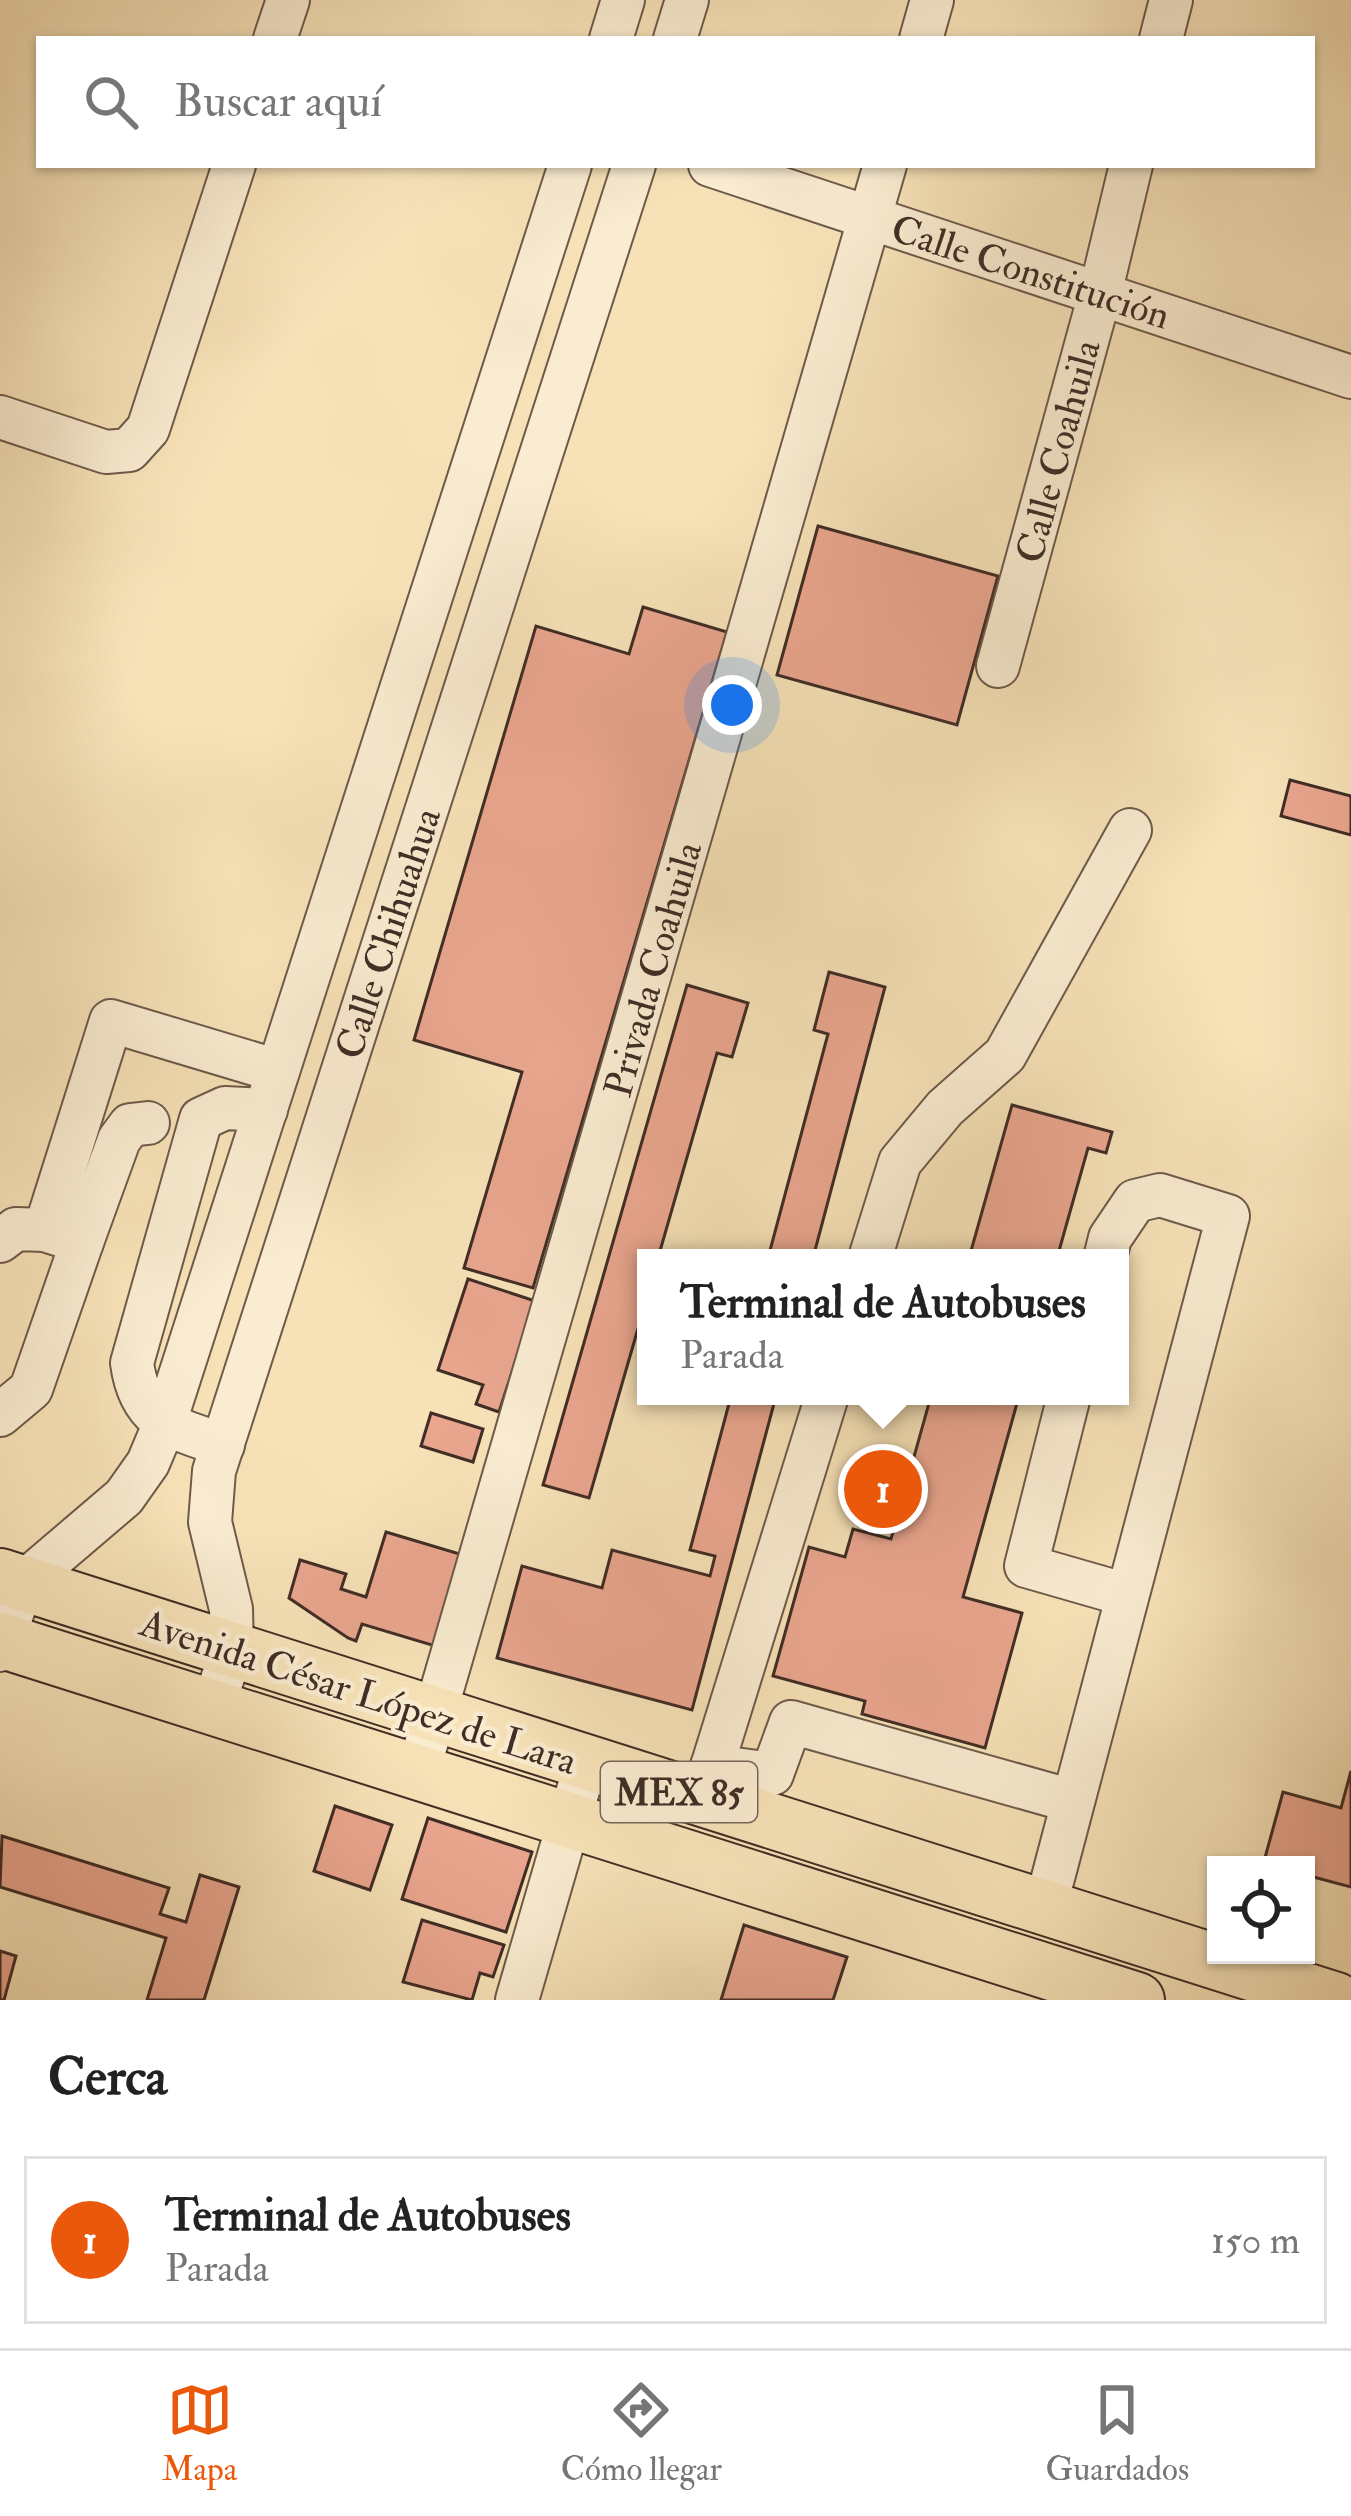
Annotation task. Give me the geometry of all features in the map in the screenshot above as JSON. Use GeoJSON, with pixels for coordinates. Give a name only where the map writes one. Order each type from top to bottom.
{"type":"FeatureCollection","features":[{"type":"Feature","properties":{"kind":"main road","name":"Avenida César López de Lara"},"geometry":{"type":"LineString","coordinates":[[11,1580],[586,1762],[707,1782],[1045,1908],[1336,2000]]}},
{"type":"Feature","properties":{"kind":"main road","name":"Avenida César López de Lara"},"geometry":{"type":"LineString","coordinates":[[1,1644],[1140,2000]]}},
{"type":"Feature","properties":{"kind":"main road"},"geometry":{"type":"LineString","coordinates":[[685,1857],[707,1782]]}},
{"type":"Feature","properties":{"kind":"main road"},"geometry":{"type":"LineString","coordinates":[[1030,1966],[1045,1908]]}},
{"type":"Feature","properties":{"kind":"street"},"geometry":{"type":"LineString","coordinates":[[276,36],[288,0]]}},
{"type":"Feature","properties":{"kind":"street"},"geometry":{"type":"LineString","coordinates":[[611,36],[623,0]]}},
{"type":"Feature","properties":{"kind":"street"},"geometry":{"type":"LineString","coordinates":[[676,36],[687,0]]}},
{"type":"Feature","properties":{"kind":"street"},"geometry":{"type":"LineString","coordinates":[[921,36],[932,0]]}},
{"type":"Feature","properties":{"kind":"street"},"geometry":{"type":"LineString","coordinates":[[1162,36],[1171,0]]}},
{"type":"Feature","properties":{"kind":"street"},"geometry":{"type":"LineString","coordinates":[[0,417],[106,452],[129,450],[148,429],[233,168]]}},
{"type":"Feature","properties":{"kind":"street","name":"Calle Chihuahua"},"geometry":{"type":"LineString","coordinates":[[11,1580],[124,1497],[148,1463],[164,1425],[569,168]]}},
{"type":"Feature","properties":{"kind":"street","name":"Calle Chihuahua"},"geometry":{"type":"LineString","coordinates":[[213,1707],[232,1650],[231,1609],[210,1522],[214,1471],[633,168]]}},
{"type":"Feature","properties":{"kind":"street","name":"Calle Constitución"},"geometry":{"type":"LineString","coordinates":[[719,168],[1351,377]]}},
{"type":"Feature","properties":{"kind":"street","name":"Privada Coahuila"},"geometry":{"type":"LineString","coordinates":[[418,1772],[884,168]]}},
{"type":"Feature","properties":{"kind":"street","name":"Calle Coahuila"},"geometry":{"type":"LineString","coordinates":[[998,666],[1130,168]]}},
{"type":"Feature","properties":{"kind":"street"},"geometry":{"type":"LineString","coordinates":[[390,725],[448,743]]}},
{"type":"Feature","properties":{"kind":"street"},"geometry":{"type":"LineString","coordinates":[[873,1249],[900,1162],[945,1108],[1005,1055],[1130,830]]}},
{"type":"Feature","properties":{"kind":"street"},"geometry":{"type":"LineString","coordinates":[[0,1415],[31,1389],[111,1021],[272,1090]]}},
{"type":"Feature","properties":{"kind":"street"},"geometry":{"type":"LineString","coordinates":[[223,1445],[164,1425],[136,1389],[132,1363],[201,1119],[272,1090]]}},
{"type":"Feature","properties":{"kind":"street"},"geometry":{"type":"LineString","coordinates":[[64,1236],[130,1125],[148,1123]]}},
{"type":"Feature","properties":{"kind":"street"},"geometry":{"type":"LineString","coordinates":[[1045,1908],[1228,1216],[1160,1196],[1135,1201],[1107,1249]]}},
{"type":"Feature","properties":{"kind":"street"},"geometry":{"type":"LineString","coordinates":[[0,1241],[16,1229],[64,1236]]}},
{"type":"Feature","properties":{"kind":"street"},"geometry":{"type":"LineString","coordinates":[[824,1405],[707,1782],[772,1774],[791,1722],[1072,1802]]}},
{"type":"Feature","properties":{"kind":"street"},"geometry":{"type":"LineString","coordinates":[[1067,1405],[1026,1566],[1127,1595]]}},
{"type":"Feature","properties":{"kind":"street"},"geometry":{"type":"LineString","coordinates":[[1,1644],[11,1580]]}},
{"type":"Feature","properties":{"kind":"street"},"geometry":{"type":"LineString","coordinates":[[517,2000],[586,1762]]}},
{"type":"Feature","properties":{"kind":"street"},"geometry":{"type":"LineString","coordinates":[[1140,2000],[1161,1945]]}},
{"type":"Feature","properties":{"kind":"building"},"geometry":{"type":"Polygon","coordinates":[[[818,526],[998,576],[957,725],[777,675],[818,526]]]}},
{"type":"Feature","properties":{"kind":"building"},"geometry":{"type":"Polygon","coordinates":[[[643,607],[727,632],[533,1288],[464,1268],[522,1072],[414,1040],[536,626],[629,654],[643,607]]]}},
{"type":"Feature","properties":{"kind":"building"},"geometry":{"type":"Polygon","coordinates":[[[1290,780],[1351,796],[1351,835],[1281,816],[1290,780]]]}},
{"type":"Feature","properties":{"kind":"building"},"geometry":{"type":"Polygon","coordinates":[[[829,972],[885,987],[815,1249],[770,1249],[828,1034],[814,1030],[829,972]]]}},
{"type":"Feature","properties":{"kind":"building"},"geometry":{"type":"Polygon","coordinates":[[[687,985],[748,1003],[732,1057],[717,1053],[661,1249],[637,1249],[637,1332],[589,1498],[543,1485],[687,985]]]}},
{"type":"Feature","properties":{"kind":"building"},"geometry":{"type":"Polygon","coordinates":[[[1012,1105],[1112,1132],[1106,1153],[1088,1148],[1060,1249],[972,1249],[1012,1105]]]}},
{"type":"Feature","properties":{"kind":"building"},"geometry":{"type":"Polygon","coordinates":[[[468,1279],[535,1301],[499,1412],[476,1404],[483,1385],[438,1370],[468,1279]]]}},
{"type":"Feature","properties":{"kind":"building"},"geometry":{"type":"Polygon","coordinates":[[[729,1405],[774,1405],[692,1710],[497,1658],[522,1566],[602,1588],[612,1550],[710,1576],[715,1556],[690,1550],[729,1405]]]}},
{"type":"Feature","properties":{"kind":"building"},"geometry":{"type":"Polygon","coordinates":[[[928,1405],[1016,1405],[963,1597],[1022,1613],[985,1748],[862,1714],[865,1701],[773,1676],[809,1547],[845,1557],[853,1529],[891,1539],[928,1405]]]}},
{"type":"Feature","properties":{"kind":"building"},"geometry":{"type":"Polygon","coordinates":[[[431,1413],[483,1429],[473,1462],[421,1446],[431,1413]]]}},
{"type":"Feature","properties":{"kind":"building"},"geometry":{"type":"Polygon","coordinates":[[[386,1532],[463,1555],[435,1646],[362,1624],[356,1641],[289,1598],[300,1560],[346,1574],[341,1589],[366,1597],[386,1532]]]}},
{"type":"Feature","properties":{"kind":"building"},"geometry":{"type":"Polygon","coordinates":[[[1351,1771],[1351,1887],[1315,1877],[1315,1856],[1265,1856],[1283,1792],[1341,1808],[1351,1771]]]}},
{"type":"Feature","properties":{"kind":"building"},"geometry":{"type":"Polygon","coordinates":[[[335,1806],[392,1825],[370,1890],[314,1871],[335,1806]]]}},
{"type":"Feature","properties":{"kind":"building"},"geometry":{"type":"Polygon","coordinates":[[[428,1818],[532,1852],[506,1932],[402,1899],[428,1818]]]}},
{"type":"Feature","properties":{"kind":"building"},"geometry":{"type":"Polygon","coordinates":[[[2,1836],[169,1888],[160,1914],[186,1922],[200,1875],[239,1887],[204,2000],[147,2000],[166,1938],[0,1887],[2,1836]]]}},
{"type":"Feature","properties":{"kind":"building"},"geometry":{"type":"Polygon","coordinates":[[[422,1920],[504,1945],[493,1977],[480,1973],[472,2000],[403,1982],[422,1920]]]}},
{"type":"Feature","properties":{"kind":"building"},"geometry":{"type":"Polygon","coordinates":[[[744,1925],[847,1957],[833,2000],[721,2000],[744,1925]]]}},
{"type":"Feature","properties":{"kind":"building"},"geometry":{"type":"Polygon","coordinates":[[[0,1951],[16,1956],[4,2000],[0,2000],[0,1951]]]}},
{"type":"Feature","properties":{"kind":"place","name":"Terminal de Autobuses"},"geometry":{"type":"Point","coordinates":[883,1489]}}]}
